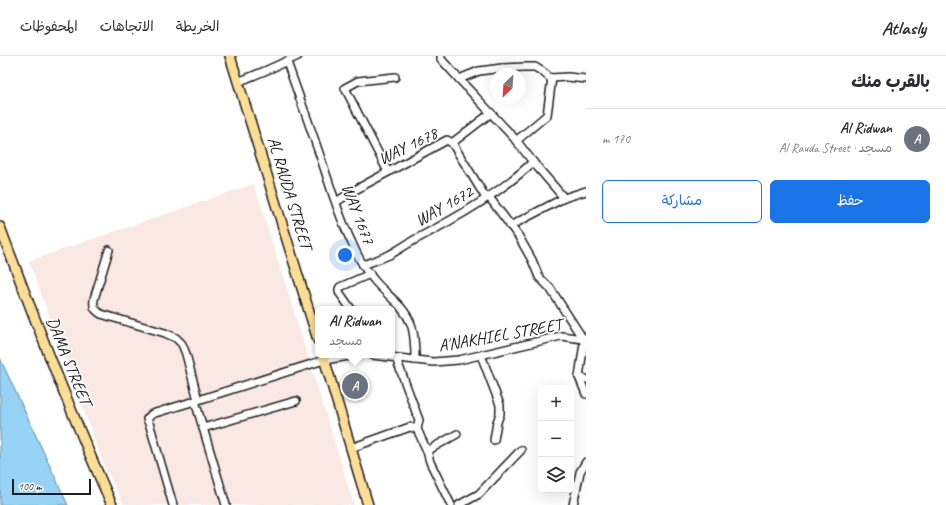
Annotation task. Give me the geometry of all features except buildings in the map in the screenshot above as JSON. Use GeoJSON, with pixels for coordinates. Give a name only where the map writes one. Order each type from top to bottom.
{"type":"FeatureCollection","features":[{"type":"Feature","properties":{"kind":"main road","name":"AL RAUDA STREET"},"geometry":{"type":"LineString","coordinates":[[230,56],[315,330]]}},
{"type":"Feature","properties":{"kind":"main road","name":"DAMA STREET"},"geometry":{"type":"LineString","coordinates":[[0,227],[50,358],[95,468],[112,505]]}},
{"type":"Feature","properties":{"kind":"main road"},"geometry":{"type":"LineString","coordinates":[[324,358],[368,505]]}},
{"type":"Feature","properties":{"kind":"street"},"geometry":{"type":"LineString","coordinates":[[238,82],[288,64],[298,56]]}},
{"type":"Feature","properties":{"kind":"street"},"geometry":{"type":"LineString","coordinates":[[441,56],[441,59],[516,141],[564,198]]}},
{"type":"Feature","properties":{"kind":"street","name":"WAY 1677"},"geometry":{"type":"LineString","coordinates":[[288,64],[339,214],[351,242],[363,265],[375,281],[404,312],[411,324],[414,337],[415,360]]}},
{"type":"Feature","properties":{"kind":"street"},"geometry":{"type":"LineString","coordinates":[[459,79],[479,71],[530,67],[535,67],[544,72],[550,78],[568,77],[586,79]]}},
{"type":"Feature","properties":{"kind":"street"},"geometry":{"type":"LineString","coordinates":[[388,172],[346,88],[358,82],[395,77]]}},
{"type":"Feature","properties":{"kind":"street"},"geometry":{"type":"LineString","coordinates":[[516,141],[547,115],[552,78]]}},
{"type":"Feature","properties":{"kind":"street","name":"WAY 1678"},"geometry":{"type":"LineString","coordinates":[[336,202],[355,190],[447,140],[452,143],[491,113]]}},
{"type":"Feature","properties":{"kind":"street"},"geometry":{"type":"LineString","coordinates":[[452,143],[488,197],[519,237],[539,276],[550,288],[585,339],[582,378],[586,394]]}},
{"type":"Feature","properties":{"kind":"street","name":"WAY 1672"},"geometry":{"type":"LineString","coordinates":[[363,265],[388,255],[445,224],[488,197],[524,171],[533,162]]}},
{"type":"Feature","properties":{"kind":"street"},"geometry":{"type":"LineString","coordinates":[[510,226],[564,198],[586,191]]}},
{"type":"Feature","properties":{"kind":"street"},"geometry":{"type":"LineString","coordinates":[[109,250],[93,306],[95,310],[101,314],[165,333],[176,338],[182,344],[186,354],[203,428],[226,505]]}},
{"type":"Feature","properties":{"kind":"street"},"geometry":{"type":"LineString","coordinates":[[349,306],[339,292],[340,287],[370,274]]}},
{"type":"Feature","properties":{"kind":"street","name":"A'NAKHIEL STREET"},"geometry":{"type":"LineString","coordinates":[[396,358],[433,362],[459,360],[561,336],[585,339]]}},
{"type":"Feature","properties":{"kind":"street"},"geometry":{"type":"LineString","coordinates":[[481,354],[500,405],[500,414],[495,428],[494,440]]}},
{"type":"Feature","properties":{"kind":"street"},"geometry":{"type":"LineString","coordinates":[[173,505],[150,426],[146,419],[152,414],[197,401],[324,358]]}},
{"type":"Feature","properties":{"kind":"street"},"geometry":{"type":"LineString","coordinates":[[396,358],[419,420],[417,429],[427,451],[430,462],[451,505]]}},
{"type":"Feature","properties":{"kind":"street"},"geometry":{"type":"LineString","coordinates":[[203,428],[296,401]]}},
{"type":"Feature","properties":{"kind":"street"},"geometry":{"type":"LineString","coordinates":[[351,448],[410,427],[417,429]]}},
{"type":"Feature","properties":{"kind":"street"},"geometry":{"type":"LineString","coordinates":[[427,451],[457,434]]}},
{"type":"Feature","properties":{"kind":"street"},"geometry":{"type":"LineString","coordinates":[[458,505],[479,494],[521,450]]}},
{"type":"Feature","properties":{"kind":"street"},"geometry":{"type":"LineString","coordinates":[[573,505],[580,472],[586,462]]}},
{"type":"Feature","properties":{"kind":"shaded area"},"geometry":{"type":"Polygon","coordinates":[[[254,184],[354,505],[124,505],[103,463],[29,261],[254,184]]]}},
{"type":"Feature","properties":{"kind":"water"},"geometry":{"type":"Polygon","coordinates":[[[0,358],[68,505],[0,505],[0,358]]]}},
{"type":"Feature","properties":{"kind":"place","name":"Al Ridwan"},"geometry":{"type":"Point","coordinates":[355,386]}}]}
